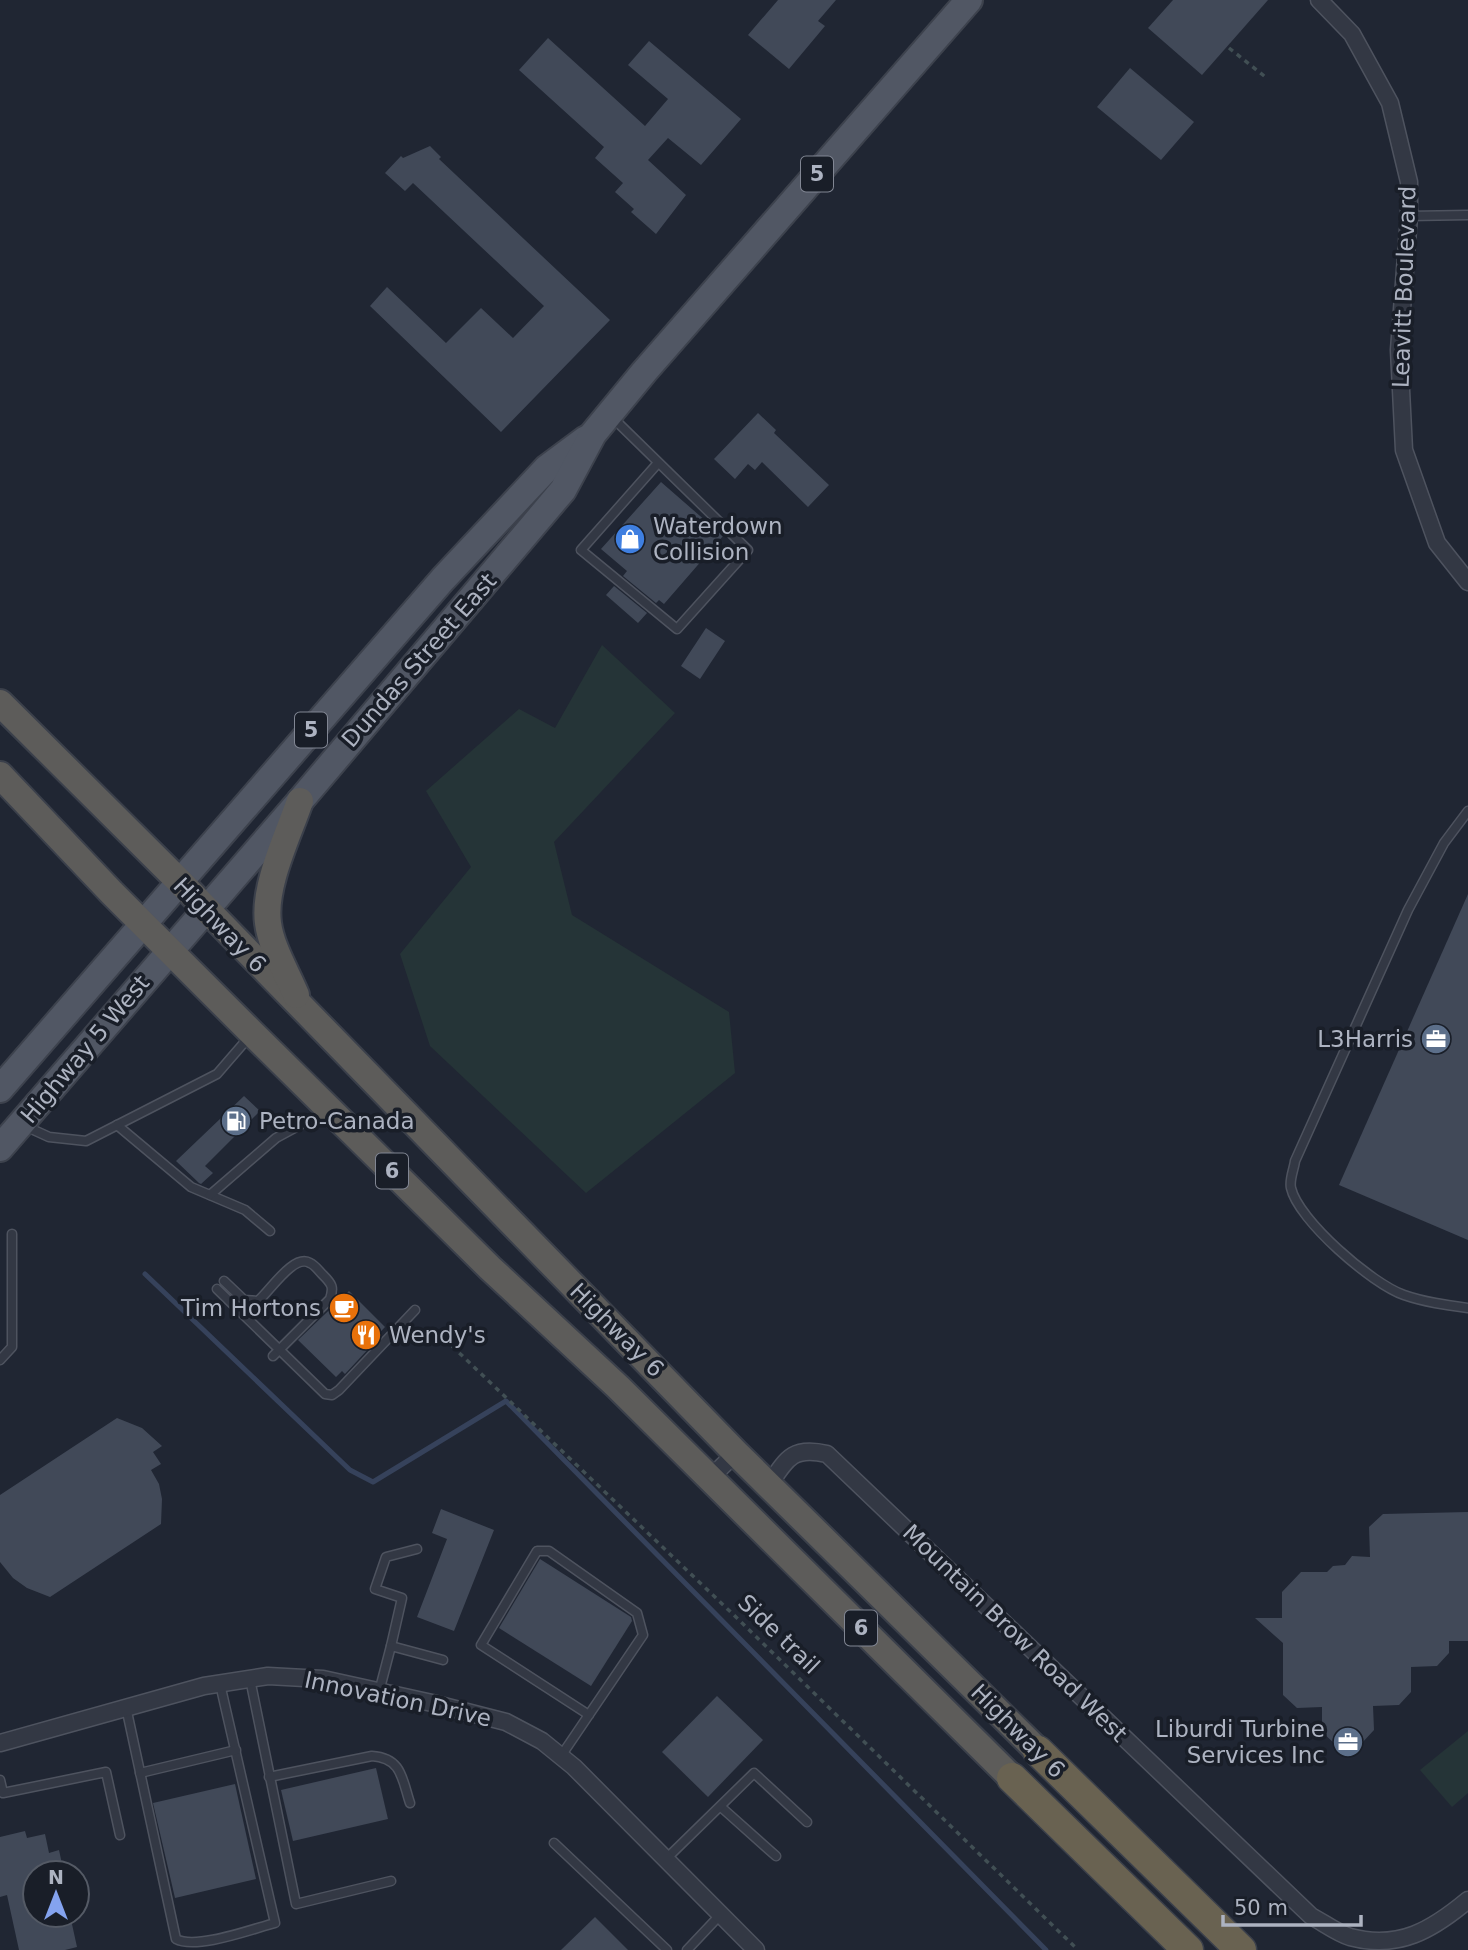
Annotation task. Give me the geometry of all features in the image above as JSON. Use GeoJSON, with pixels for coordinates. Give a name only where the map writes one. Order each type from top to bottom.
{"type":"FeatureCollection","features":[{"type":"Feature","properties":{"kind":"highway","name":"Highway 6"},"geometry":{"type":"LineString","coordinates":[[0,703],[179,881],[736,1453],[1241,1950]]}},
{"type":"Feature","properties":{"kind":"highway","name":"Highway 6"},"geometry":{"type":"LineString","coordinates":[[0,775],[252,1033],[490,1268],[618,1387],[1188,1950]]}},
{"type":"Feature","properties":{"kind":"highway"},"geometry":{"type":"LineString","coordinates":[[300,801],[274,877],[268,909],[272,939],[302,1010]]}},
{"type":"Feature","properties":{"kind":"main road","name":"Dundas Street East"},"geometry":{"type":"LineString","coordinates":[[179,881],[443,579],[547,468],[601,424],[969,0]]}},
{"type":"Feature","properties":{"kind":"main road","name":"Dundas Street East"},"geometry":{"type":"LineString","coordinates":[[206,910],[563,490],[601,424]]}},
{"type":"Feature","properties":{"kind":"main road","name":"5"},"geometry":{"type":"LineString","coordinates":[[142,923],[179,881]]}},
{"type":"Feature","properties":{"kind":"main road","name":"5"},"geometry":{"type":"LineString","coordinates":[[170,950],[206,910]]}},
{"type":"Feature","properties":{"kind":"main road","name":"Highway 5 West"},"geometry":{"type":"LineString","coordinates":[[0,1089],[142,923]]}},
{"type":"Feature","properties":{"kind":"main road","name":"Highway 5 West"},"geometry":{"type":"LineString","coordinates":[[0,1148],[170,950]]}},
{"type":"Feature","properties":{"kind":"street","name":"Leavitt Boulevard"},"geometry":{"type":"LineString","coordinates":[[1319,0],[1352,34],[1391,103],[1409,182],[1399,350],[1404,450],[1437,543],[1468,582]]}},
{"type":"Feature","properties":{"kind":"street","name":"Mountain Brow Road West"},"geometry":{"type":"LineString","coordinates":[[769,1485],[785,1461],[800,1451],[827,1454],[1311,1916],[1350,1937],[1392,1944],[1436,1926],[1468,1900]]}},
{"type":"Feature","properties":{"kind":"street"},"geometry":{"type":"LineString","coordinates":[[710,1478],[736,1453]]}},
{"type":"Feature","properties":{"kind":"street","name":"Innovation Drive"},"geometry":{"type":"LineString","coordinates":[[0,1743],[126,1707],[220,1684],[268,1676],[323,1679],[506,1722],[542,1741],[561,1756],[756,1950]]}},
{"type":"Feature","properties":{"kind":"lane"},"geometry":{"type":"LineString","coordinates":[[1409,216],[1468,215]]}},
{"type":"Feature","properties":{"kind":"lane"},"geometry":{"type":"LineString","coordinates":[[601,424],[658,463],[748,550],[677,629],[581,550],[658,463]]}},
{"type":"Feature","properties":{"kind":"lane"},"geometry":{"type":"LineString","coordinates":[[1468,811],[1444,843],[1408,910],[1295,1161],[1290,1186],[1299,1205],[1318,1228],[1351,1262],[1388,1288],[1403,1295],[1468,1307]]}},
{"type":"Feature","properties":{"kind":"lane"},"geometry":{"type":"LineString","coordinates":[[22,1124],[49,1137],[86,1141],[217,1074],[252,1033]]}},
{"type":"Feature","properties":{"kind":"lane"},"geometry":{"type":"LineString","coordinates":[[211,1195],[276,1138],[330,1110]]}},
{"type":"Feature","properties":{"kind":"lane"},"geometry":{"type":"LineString","coordinates":[[117,1125],[191,1187],[246,1210],[270,1231]]}},
{"type":"Feature","properties":{"kind":"lane"},"geometry":{"type":"LineString","coordinates":[[0,1360],[12,1347],[12,1234]]}},
{"type":"Feature","properties":{"kind":"lane"},"geometry":{"type":"LineString","coordinates":[[224,1281],[244,1300],[258,1301],[294,1264],[302,1261],[310,1262],[331,1283],[333,1290],[330,1299],[275,1353]]}},
{"type":"Feature","properties":{"kind":"lane"},"geometry":{"type":"LineString","coordinates":[[0,1283],[12,1280]]}},
{"type":"Feature","properties":{"kind":"lane"},"geometry":{"type":"LineString","coordinates":[[216,1289],[275,1353],[325,1394],[332,1395],[415,1310]]}},
{"type":"Feature","properties":{"kind":"lane"},"geometry":{"type":"LineString","coordinates":[[379,1692],[401,1598],[375,1589],[386,1557],[417,1549]]}},
{"type":"Feature","properties":{"kind":"lane"},"geometry":{"type":"LineString","coordinates":[[561,1756],[589,1715],[643,1635],[638,1612],[550,1551],[537,1551],[481,1645],[589,1715]]}},
{"type":"Feature","properties":{"kind":"lane"},"geometry":{"type":"LineString","coordinates":[[391,1646],[443,1660]]}},
{"type":"Feature","properties":{"kind":"lane"},"geometry":{"type":"LineString","coordinates":[[250,1679],[296,1904],[390,1881]]}},
{"type":"Feature","properties":{"kind":"lane"},"geometry":{"type":"LineString","coordinates":[[126,1707],[176,1939],[183,1943],[200,1942],[275,1923],[220,1684]]}},
{"type":"Feature","properties":{"kind":"lane"},"geometry":{"type":"LineString","coordinates":[[140,1773],[236,1750]]}},
{"type":"Feature","properties":{"kind":"lane"},"geometry":{"type":"LineString","coordinates":[[270,1777],[372,1756],[381,1757],[389,1759],[397,1766],[410,1803]]}},
{"type":"Feature","properties":{"kind":"lane"},"geometry":{"type":"LineString","coordinates":[[0,1780],[1,1794],[106,1772],[120,1835]]}},
{"type":"Feature","properties":{"kind":"lane"},"geometry":{"type":"LineString","coordinates":[[666,1859],[754,1773],[807,1822]]}},
{"type":"Feature","properties":{"kind":"lane"},"geometry":{"type":"LineString","coordinates":[[721,1807],[776,1856]]}},
{"type":"Feature","properties":{"kind":"lane"},"geometry":{"type":"LineString","coordinates":[[554,1843],[667,1950]]}},
{"type":"Feature","properties":{"kind":"lane"},"geometry":{"type":"LineString","coordinates":[[687,1950],[721,1914]]}},
{"type":"Feature","properties":{"kind":"path"},"geometry":{"type":"LineString","coordinates":[[1229,48],[1268,79]]}},
{"type":"Feature","properties":{"kind":"path","name":"Side trail"},"geometry":{"type":"LineString","coordinates":[[452,1346],[1078,1950]]}},
{"type":"Feature","properties":{"kind":"shaded area"},"geometry":{"type":"Polygon","coordinates":[[[602,645],[675,713],[554,842],[572,915],[729,1012],[735,1073],[586,1193],[430,1046],[400,954],[471,867],[426,791],[519,709],[555,728],[602,645]]]}},
{"type":"Feature","properties":{"kind":"shaded area"},"geometry":{"type":"Polygon","coordinates":[[[1468,1731],[1468,1793],[1452,1807],[1420,1770],[1468,1731]]]}},
{"type":"Feature","properties":{"kind":"building"},"geometry":{"type":"Polygon","coordinates":[[[778,0],[836,0],[818,21],[825,26],[789,69],[748,35],[778,0]]]}},
{"type":"Feature","properties":{"kind":"building"},"geometry":{"type":"Polygon","coordinates":[[[1173,0],[1268,0],[1202,75],[1148,28],[1173,0]]]}},
{"type":"Feature","properties":{"kind":"building"},"geometry":{"type":"Polygon","coordinates":[[[548,38],[645,126],[668,99],[628,65],[649,41],[741,119],[701,165],[668,138],[648,160],[686,195],[656,234],[631,212],[634,209],[615,192],[623,183],[595,158],[604,147],[519,70],[548,38]]]}},
{"type":"Feature","properties":{"kind":"building"},"geometry":{"type":"Polygon","coordinates":[[[1130,68],[1194,122],[1161,160],[1097,107],[1130,68]]]}},
{"type":"Feature","properties":{"kind":"building"},"geometry":{"type":"Polygon","coordinates":[[[430,146],[441,157],[439,159],[610,320],[501,432],[370,306],[387,287],[446,343],[481,308],[513,338],[544,306],[413,183],[405,191],[385,173],[401,156],[403,158],[430,146]]]}},
{"type":"Feature","properties":{"kind":"building"},"geometry":{"type":"Polygon","coordinates":[[[758,413],[776,430],[774,433],[829,485],[808,507],[762,462],[755,470],[748,464],[735,479],[714,459],[758,413]]]}},
{"type":"Feature","properties":{"kind":"building"},"geometry":{"type":"Polygon","coordinates":[[[661,482],[723,536],[664,604],[659,600],[656,603],[623,576],[627,571],[601,549],[661,482]]]}},
{"type":"Feature","properties":{"kind":"building"},"geometry":{"type":"Polygon","coordinates":[[[614,586],[647,613],[638,623],[606,595],[614,586]]]}},
{"type":"Feature","properties":{"kind":"building"},"geometry":{"type":"Polygon","coordinates":[[[706,628],[725,641],[700,679],[681,666],[706,628]]]}},
{"type":"Feature","properties":{"kind":"building","name":"L3Harris"},"geometry":{"type":"Polygon","coordinates":[[[1468,894],[1468,1240],[1339,1185],[1468,894]]]}},
{"type":"Feature","properties":{"kind":"building"},"geometry":{"type":"Polygon","coordinates":[[[244,1096],[260,1111],[205,1166],[213,1173],[199,1183],[176,1161],[244,1096]]]}},
{"type":"Feature","properties":{"kind":"building"},"geometry":{"type":"Polygon","coordinates":[[[349,1291],[385,1327],[345,1374],[342,1371],[336,1377],[298,1340],[349,1291]]]}},
{"type":"Feature","properties":{"kind":"building"},"geometry":{"type":"Polygon","coordinates":[[[117,1418],[142,1428],[162,1446],[153,1452],[161,1464],[151,1470],[159,1484],[162,1499],[161,1524],[50,1597],[27,1588],[13,1578],[0,1562],[0,1495],[117,1418]]]}},
{"type":"Feature","properties":{"kind":"building"},"geometry":{"type":"Polygon","coordinates":[[[441,1509],[494,1530],[454,1631],[417,1617],[447,1539],[432,1533],[441,1509]]]}},
{"type":"Feature","properties":{"kind":"building"},"geometry":{"type":"Polygon","coordinates":[[[1468,1512],[1468,1641],[1449,1641],[1449,1653],[1437,1666],[1411,1667],[1411,1692],[1399,1705],[1373,1706],[1374,1730],[1361,1744],[1355,1744],[1347,1750],[1342,1744],[1335,1744],[1322,1732],[1322,1707],[1297,1708],[1283,1695],[1283,1643],[1255,1618],[1282,1618],[1282,1592],[1301,1572],[1327,1572],[1333,1566],[1345,1565],[1352,1556],[1370,1557],[1369,1527],[1383,1514],[1468,1512]]]}},
{"type":"Feature","properties":{"kind":"building"},"geometry":{"type":"Polygon","coordinates":[[[540,1559],[631,1617],[632,1621],[591,1686],[499,1628],[540,1559]]]}},
{"type":"Feature","properties":{"kind":"building"},"geometry":{"type":"Polygon","coordinates":[[[717,1696],[763,1740],[708,1797],[662,1752],[717,1696]]]}},
{"type":"Feature","properties":{"kind":"building"},"geometry":{"type":"Polygon","coordinates":[[[376,1768],[388,1819],[293,1841],[281,1790],[376,1768]]]}},
{"type":"Feature","properties":{"kind":"building"},"geometry":{"type":"Polygon","coordinates":[[[235,1784],[256,1879],[175,1898],[153,1803],[235,1784]]]}},
{"type":"Feature","properties":{"kind":"building"},"geometry":{"type":"Polygon","coordinates":[[[25,1831],[27,1838],[45,1834],[49,1853],[59,1850],[61,1859],[21,1859],[21,1929],[73,1929],[77,1947],[65,1950],[19,1950],[7,1895],[0,1897],[0,1837],[25,1831]]]}},
{"type":"Feature","properties":{"kind":"building"},"geometry":{"type":"Polygon","coordinates":[[[595,1917],[628,1950],[561,1950],[595,1917]]]}},
{"type":"Feature","properties":{"kind":"waterway"},"geometry":{"type":"LineString","coordinates":[[145,1274],[350,1470],[373,1482],[506,1401],[1046,1950]]}},
{"type":"Feature","properties":{"kind":"place","name":"Waterdown Collision"},"geometry":{"type":"Point","coordinates":[630,539]}},
{"type":"Feature","properties":{"kind":"place","name":"L3Harris"},"geometry":{"type":"Point","coordinates":[1436,1039]}},
{"type":"Feature","properties":{"kind":"place","name":"Petro-Canada"},"geometry":{"type":"Point","coordinates":[236,1121]}},
{"type":"Feature","properties":{"kind":"place","name":"Tim Hortons"},"geometry":{"type":"Point","coordinates":[344,1308]}},
{"type":"Feature","properties":{"kind":"place","name":"Wendy's"},"geometry":{"type":"Point","coordinates":[366,1335]}},
{"type":"Feature","properties":{"kind":"place","name":"Liburdi Turbine Services Inc"},"geometry":{"type":"Point","coordinates":[1348,1742]}}]}
